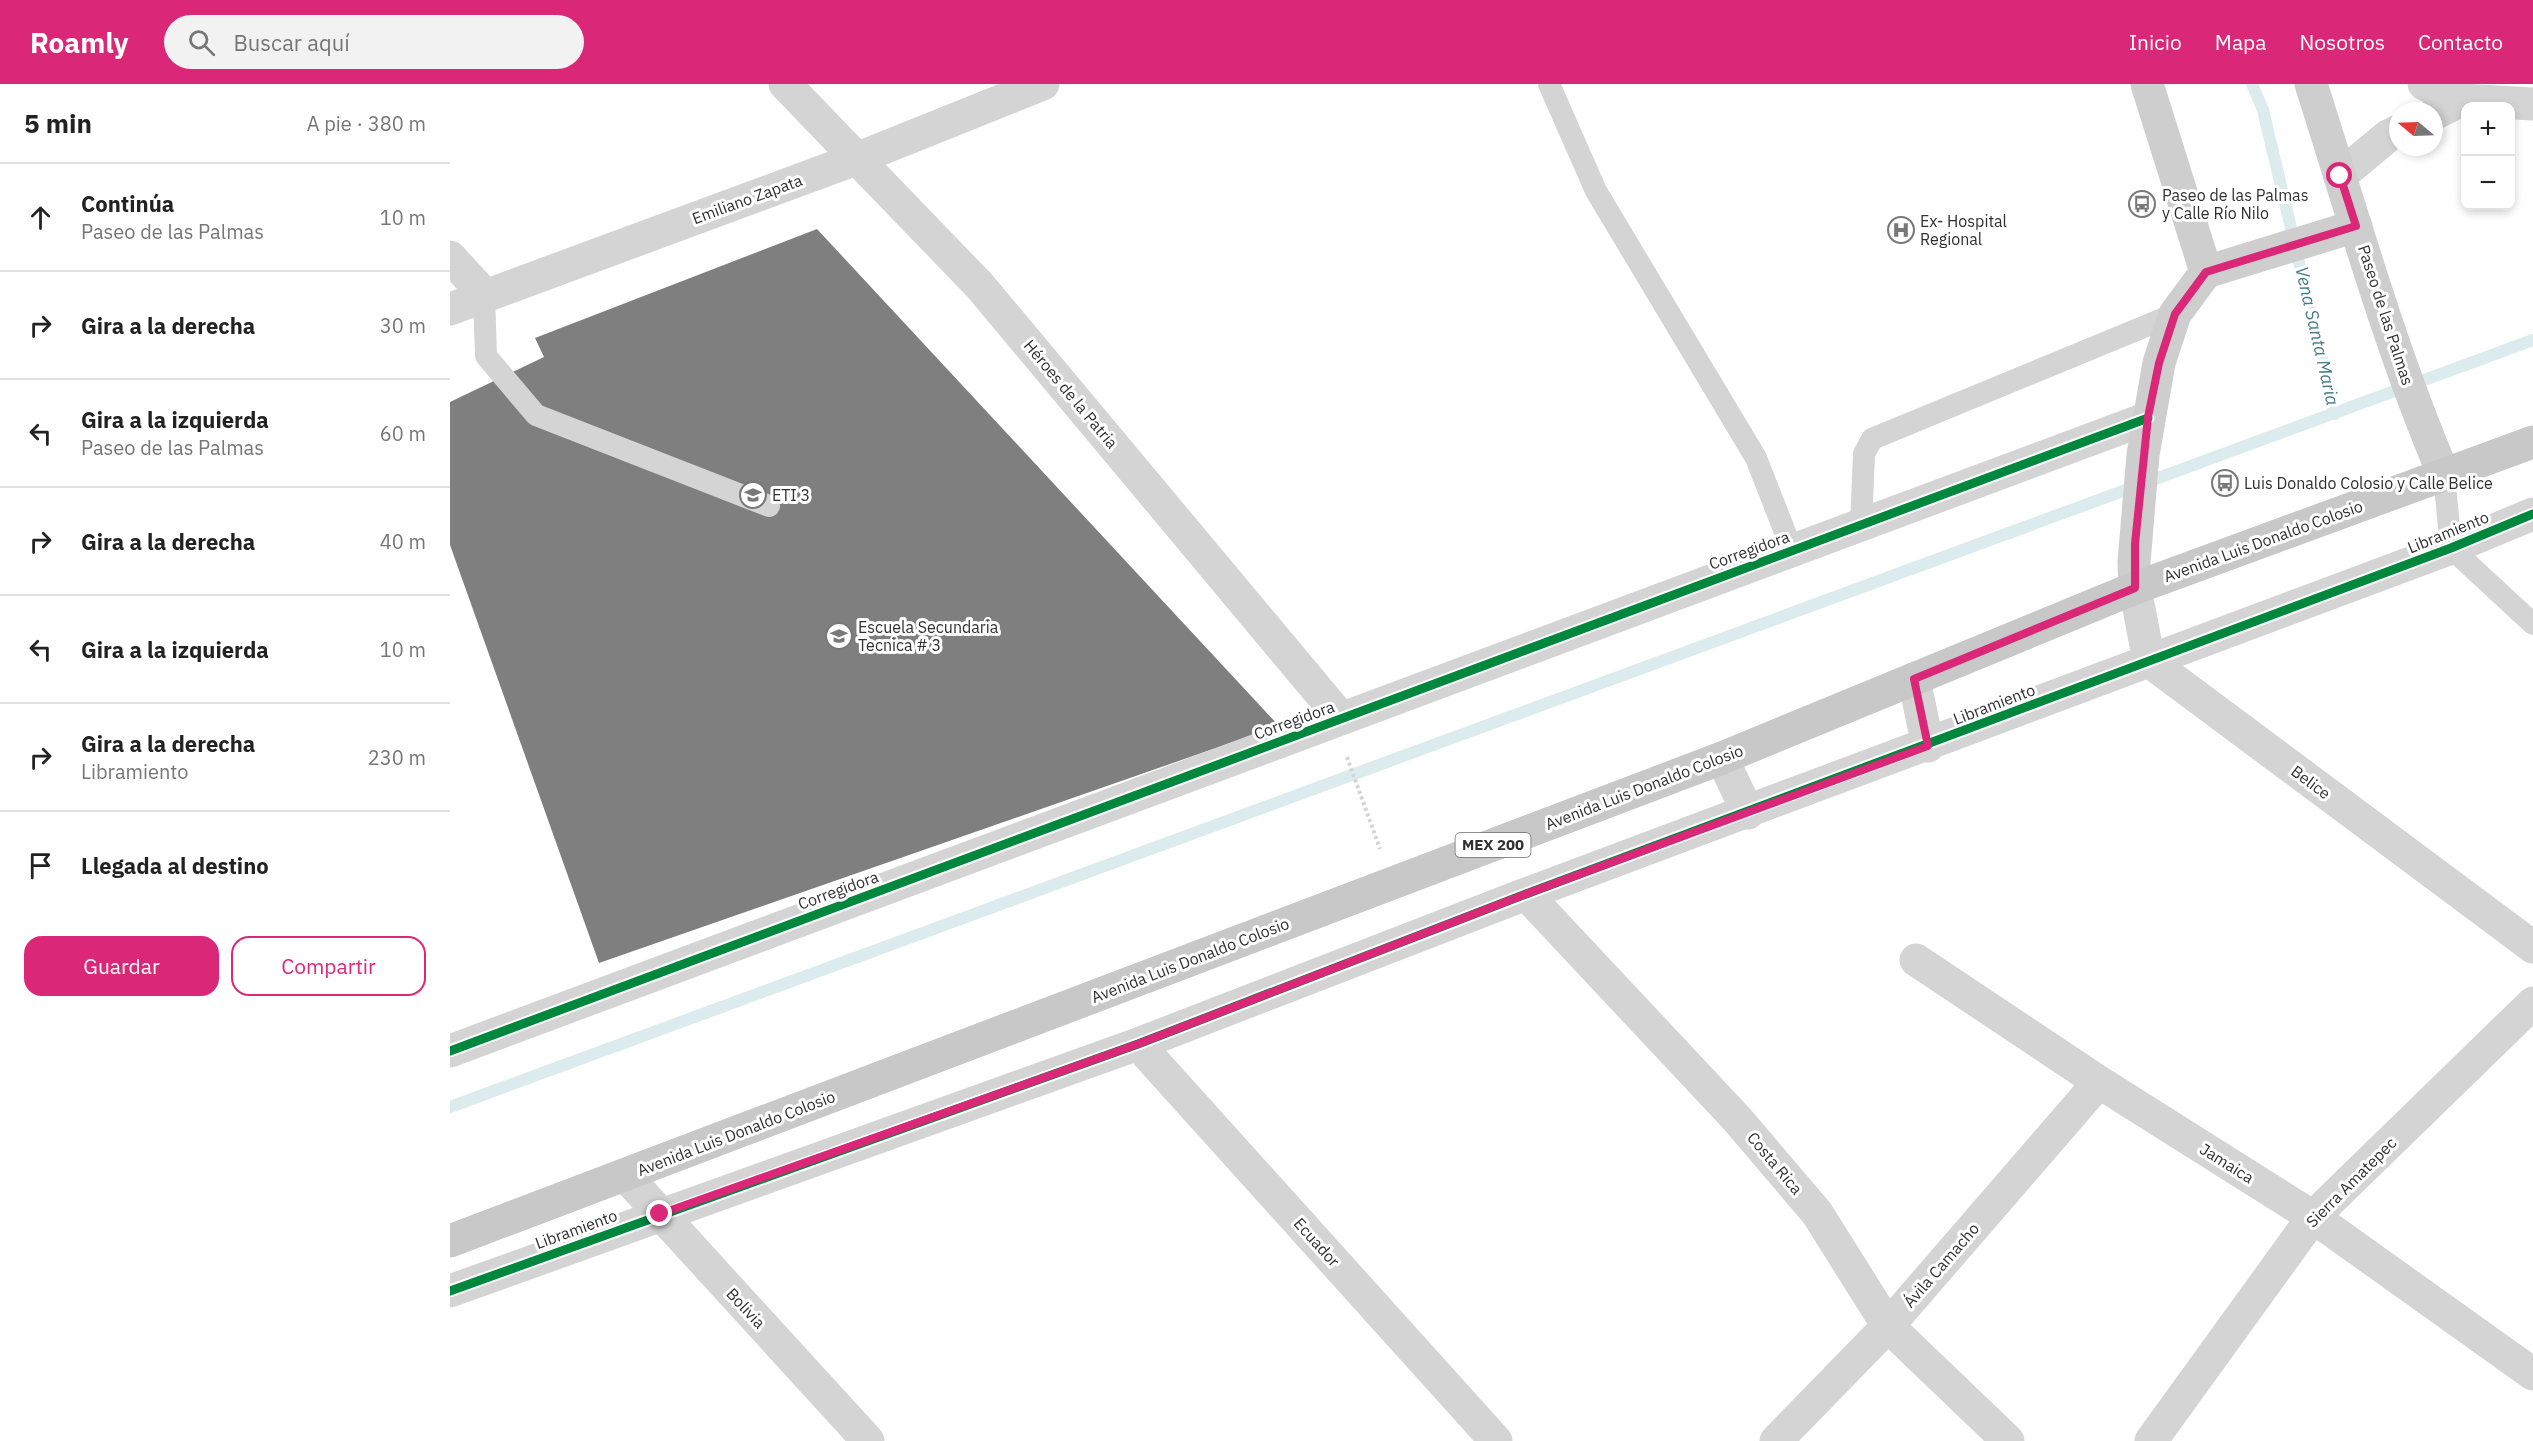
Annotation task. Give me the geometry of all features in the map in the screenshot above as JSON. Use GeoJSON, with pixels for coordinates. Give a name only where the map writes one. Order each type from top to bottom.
{"type":"FeatureCollection","features":[{"type":"Feature","properties":{"kind":"main road","name":"Avenida Luis Donaldo Colosio"},"geometry":{"type":"LineString","coordinates":[[450,1241],[1722,758],[2135,588],[2533,442]]}},
{"type":"Feature","properties":{"kind":"street","name":"Héroes de la Patria"},"geometry":{"type":"LineString","coordinates":[[785,84],[980,286],[1341,718]]}},
{"type":"Feature","properties":{"kind":"street","name":"Emiliano Zapata"},"geometry":{"type":"LineString","coordinates":[[450,309],[484,294],[856,159],[1042,84]]}},
{"type":"Feature","properties":{"kind":"street"},"geometry":{"type":"LineString","coordinates":[[2147,84],[2206,272]]}},
{"type":"Feature","properties":{"kind":"street","name":"Paseo de las Palmas"},"geometry":{"type":"LineString","coordinates":[[2311,84],[2423,427],[2444,476]]}},
{"type":"Feature","properties":{"kind":"street"},"geometry":{"type":"LineString","coordinates":[[2424,84],[2448,107],[2533,104]]}},
{"type":"Feature","properties":{"kind":"street"},"geometry":{"type":"LineString","coordinates":[[2340,176],[2389,136]]}},
{"type":"Feature","properties":{"kind":"street"},"geometry":{"type":"LineString","coordinates":[[2149,661],[2135,588],[2135,544],[2148,417],[2159,363],[2175,314],[2206,272],[2356,226]]}},
{"type":"Feature","properties":{"kind":"street"},"geometry":{"type":"LineString","coordinates":[[450,257],[484,294]]}},
{"type":"Feature","properties":{"kind":"street","name":"Corregidora"},"geometry":{"type":"LineString","coordinates":[[450,1051],[2148,417]]}},
{"type":"Feature","properties":{"kind":"street","name":"Libramiento"},"geometry":{"type":"LineString","coordinates":[[450,1291],[1138,1044],[1526,894],[1928,746],[2451,548],[2533,514]]}},
{"type":"Feature","properties":{"kind":"street","name":"Belice"},"geometry":{"type":"LineString","coordinates":[[2149,661],[2533,947]]}},
{"type":"Feature","properties":{"kind":"street"},"geometry":{"type":"LineString","coordinates":[[1914,679],[1928,746]]}},
{"type":"Feature","properties":{"kind":"street"},"geometry":{"type":"LineString","coordinates":[[1722,758],[1748,813]]}},
{"type":"Feature","properties":{"kind":"street","name":"Costa Rica"},"geometry":{"type":"LineString","coordinates":[[1526,894],[1737,1119],[1817,1213],[1888,1326],[2008,1441]]}},
{"type":"Feature","properties":{"kind":"street","name":"Jamaica"},"geometry":{"type":"LineString","coordinates":[[1916,960],[2099,1082],[2313,1217],[2533,1374]]}},
{"type":"Feature","properties":{"kind":"street","name":"Sierra Amatepec"},"geometry":{"type":"LineString","coordinates":[[2151,1441],[2313,1217],[2533,1003]]}},
{"type":"Feature","properties":{"kind":"street","name":"Ecuador"},"geometry":{"type":"LineString","coordinates":[[1138,1044],[1496,1441]]}},
{"type":"Feature","properties":{"kind":"street","name":"Ávila Camacho"},"geometry":{"type":"LineString","coordinates":[[1776,1441],[1888,1326],[2099,1082]]}},
{"type":"Feature","properties":{"kind":"street","name":"Bolivia"},"geometry":{"type":"LineString","coordinates":[[625,1175],[868,1441]]}},
{"type":"Feature","properties":{"kind":"lane"},"geometry":{"type":"LineString","coordinates":[[1549,84],[1596,191],[1756,458],[1792,550]]}},
{"type":"Feature","properties":{"kind":"lane"},"geometry":{"type":"LineString","coordinates":[[484,294],[486,356],[536,415],[769,506]]}},
{"type":"Feature","properties":{"kind":"lane"},"geometry":{"type":"LineString","coordinates":[[1861,525],[1864,454],[1872,439],[2175,314]]}},
{"type":"Feature","properties":{"kind":"lane"},"geometry":{"type":"LineString","coordinates":[[2444,476],[2451,548],[2533,624]]}},
{"type":"Feature","properties":{"kind":"path"},"geometry":{"type":"LineString","coordinates":[[1345,750],[1371,823]]}},
{"type":"Feature","properties":{"kind":"building","name":"Escuela Secundaria Tecnica # 3"},"geometry":{"type":"Polygon","coordinates":[[[817,229],[1279,726],[599,963],[450,545],[450,402],[544,357],[535,338],[817,229]]]}},
{"type":"Feature","properties":{"kind":"waterway","name":"Vena Santa Maria"},"geometry":{"type":"LineString","coordinates":[[2252,84],[2263,110],[2335,414]]}},
{"type":"Feature","properties":{"kind":"waterway"},"geometry":{"type":"LineString","coordinates":[[450,1107],[2533,340]]}},
{"type":"Feature","properties":{"kind":"cycle path"},"geometry":{"type":"LineString","coordinates":[[450,1051],[2148,418]]}},
{"type":"Feature","properties":{"kind":"cycle path"},"geometry":{"type":"LineString","coordinates":[[450,1291],[1138,1044],[1526,894],[2451,548],[2533,514]]}},
{"type":"Feature","properties":{"kind":"place","name":"Paseo de las Palmas y Calle Río Nilo"},"geometry":{"type":"Point","coordinates":[2142,204]}},
{"type":"Feature","properties":{"kind":"place","name":"Ex- Hospital Regional"},"geometry":{"type":"Point","coordinates":[1901,230]}},
{"type":"Feature","properties":{"kind":"place","name":"Luis Donaldo Colosio y Calle Belice"},"geometry":{"type":"Point","coordinates":[2225,483]}},
{"type":"Feature","properties":{"kind":"place","name":"ETI 3"},"geometry":{"type":"Point","coordinates":[753,495]}},
{"type":"Feature","properties":{"kind":"place","name":"Escuela Secundaria Tecnica # 3"},"geometry":{"type":"Point","coordinates":[839,636]}},
{"type":"Feature","properties":{"kind":"route"},"geometry":{"type":"LineString","coordinates":[[660,1214],[1138,1044],[1526,894],[1928,746],[1914,679],[2135,588],[2135,544],[2148,417],[2159,363],[2175,314],[2206,272],[2356,226],[2340,176]]}}]}
